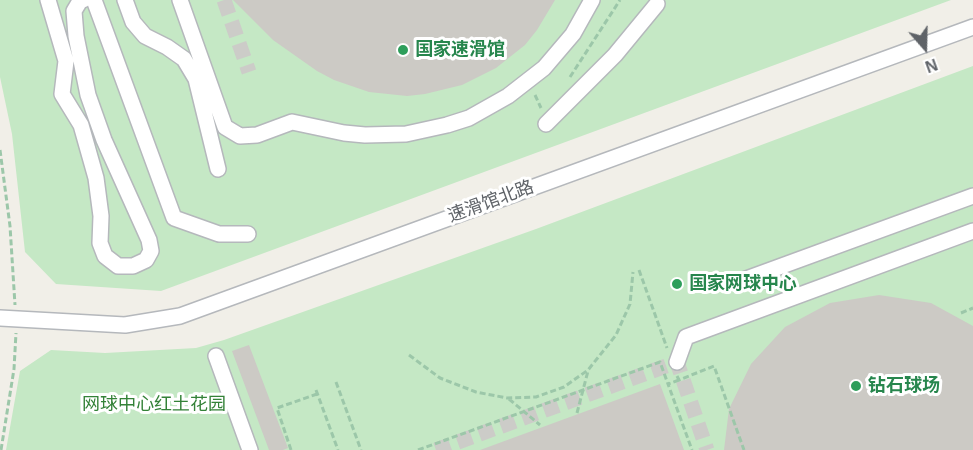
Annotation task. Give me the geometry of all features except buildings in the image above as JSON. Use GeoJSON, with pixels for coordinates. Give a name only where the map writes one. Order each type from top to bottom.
{"type":"FeatureCollection","features":[{"type":"Feature","properties":{"kind":"street"},"geometry":{"type":"LineString","coordinates":[[48,0],[66,61],[62,94],[81,125],[96,178],[101,216],[100,243],[105,256],[118,266],[134,266],[146,260],[151,251],[149,240],[104,140],[88,94],[76,36],[74,11],[83,0]]}},
{"type":"Feature","properties":{"kind":"street"},"geometry":{"type":"LineString","coordinates":[[94,0],[174,218],[219,234],[248,234]]}},
{"type":"Feature","properties":{"kind":"street"},"geometry":{"type":"LineString","coordinates":[[125,0],[133,22],[145,36],[184,59],[196,79],[218,169]]}},
{"type":"Feature","properties":{"kind":"street"},"geometry":{"type":"LineString","coordinates":[[180,0],[225,127],[240,136],[257,135],[292,122],[344,133],[406,134],[447,125],[479,113],[527,83],[559,52],[573,34],[592,0]]}},
{"type":"Feature","properties":{"kind":"street"},"geometry":{"type":"LineString","coordinates":[[546,124],[615,55],[657,4]]}},
{"type":"Feature","properties":{"kind":"street","name":"速滑馆北路"},"geometry":{"type":"LineString","coordinates":[[0,318],[125,325],[180,316],[973,27]]}},
{"type":"Feature","properties":{"kind":"street"},"geometry":{"type":"LineString","coordinates":[[738,282],[973,196]]}},
{"type":"Feature","properties":{"kind":"street"},"geometry":{"type":"LineString","coordinates":[[677,362],[686,337],[973,231]]}},
{"type":"Feature","properties":{"kind":"street"},"geometry":{"type":"LineString","coordinates":[[216,356],[250,450]]}},
{"type":"Feature","properties":{"kind":"path"},"geometry":{"type":"LineString","coordinates":[[567,80],[620,0]]}},
{"type":"Feature","properties":{"kind":"path"},"geometry":{"type":"LineString","coordinates":[[527,83],[537,99],[546,124]]}},
{"type":"Feature","properties":{"kind":"path"},"geometry":{"type":"LineString","coordinates":[[0,150],[10,226],[16,320],[14,369],[1,450]]}},
{"type":"Feature","properties":{"kind":"path"},"geometry":{"type":"LineString","coordinates":[[409,355],[440,378],[476,392],[507,398],[536,397],[564,387],[588,370],[616,334],[630,304],[633,272]]}},
{"type":"Feature","properties":{"kind":"path"},"geometry":{"type":"LineString","coordinates":[[961,313],[973,308]]}},
{"type":"Feature","properties":{"kind":"path"},"geometry":{"type":"LineString","coordinates":[[418,450],[660,362],[692,450]]}},
{"type":"Feature","properties":{"kind":"path"},"geometry":{"type":"LineString","coordinates":[[577,413],[588,370]]}},
{"type":"Feature","properties":{"kind":"path"},"geometry":{"type":"LineString","coordinates":[[668,384],[679,380]]}},
{"type":"Feature","properties":{"kind":"path"},"geometry":{"type":"LineString","coordinates":[[336,382],[361,450]]}},
{"type":"Feature","properties":{"kind":"path"},"geometry":{"type":"LineString","coordinates":[[291,450],[277,408],[316,392],[338,450]]}},
{"type":"Feature","properties":{"kind":"path"},"geometry":{"type":"LineString","coordinates":[[507,398],[540,425]]}},
{"type":"Feature","properties":{"kind":"green space","name":"国家速滑馆"},"geometry":{"type":"Polygon","coordinates":[[[0,0],[951,0],[161,291],[56,284],[25,252],[12,134],[0,77],[0,0]]]}},
{"type":"Feature","properties":{"kind":"green space","name":"国家网球中心"},"geometry":{"type":"Polygon","coordinates":[[[973,66],[973,450],[6,450],[20,371],[51,350],[105,353],[196,348],[224,340],[536,229],[973,66]]]}},
{"type":"Feature","properties":{"kind":"tunnel"},"geometry":{"type":"LineString","coordinates":[[224,0],[249,72]]}},
{"type":"Feature","properties":{"kind":"tunnel"},"geometry":{"type":"LineString","coordinates":[[436,450],[677,362],[707,450]]}},
{"type":"Feature","properties":{"kind":"place","name":"国家速滑馆"},"geometry":{"type":"Point","coordinates":[403,50]}},
{"type":"Feature","properties":{"kind":"place","name":"国家网球中心"},"geometry":{"type":"Point","coordinates":[677,284]}},
{"type":"Feature","properties":{"kind":"place","name":"钻石球场"},"geometry":{"type":"Point","coordinates":[856,386]}},
{"type":"Feature","properties":{"kind":"park label","name":"网球中心红土花园"},"geometry":{"type":"Point","coordinates":[154,405]}}]}
